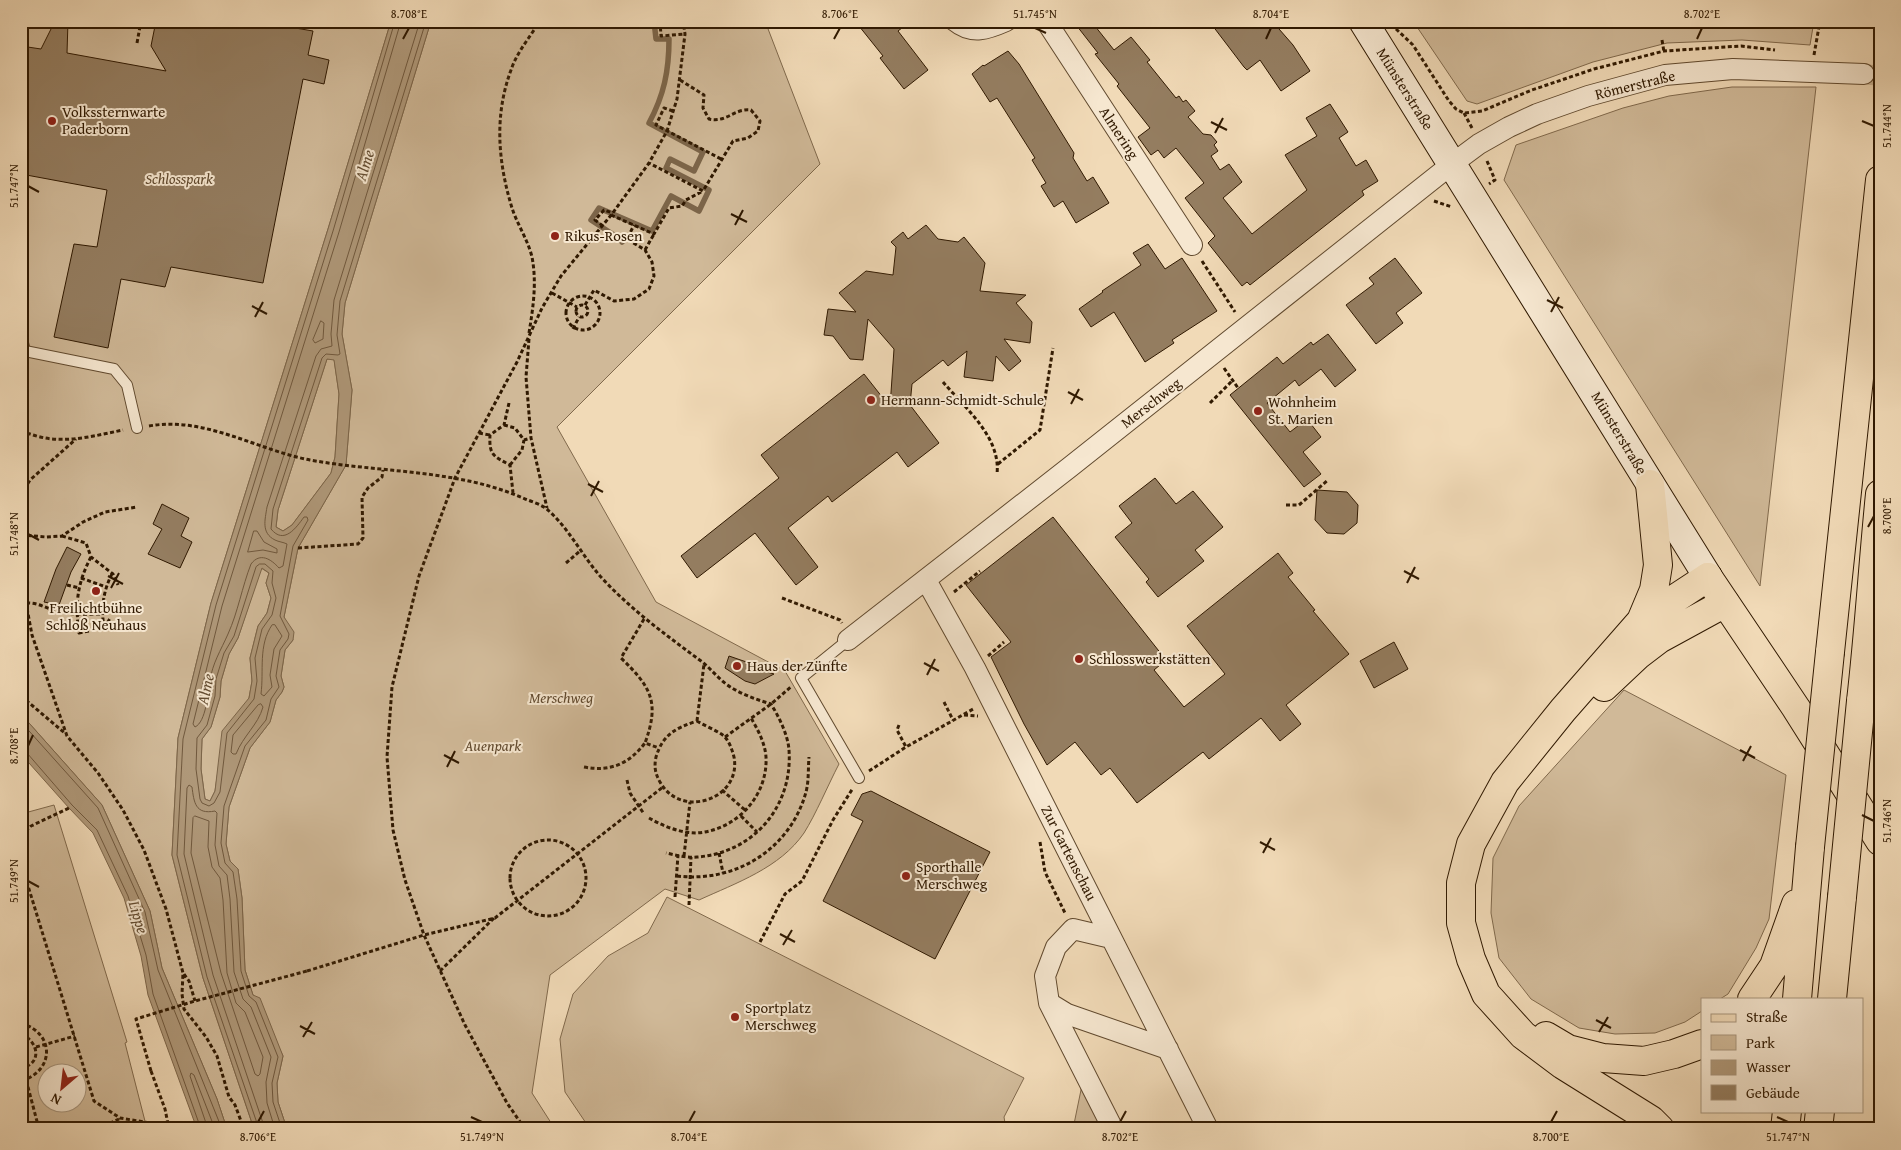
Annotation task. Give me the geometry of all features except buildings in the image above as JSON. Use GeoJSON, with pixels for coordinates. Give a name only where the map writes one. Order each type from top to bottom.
{"type":"FeatureCollection","features":[{"type":"Feature","properties":{"kind":"main road","name":"Münsterstraße"},"geometry":{"type":"LineString","coordinates":[[1363,21],[1708,578],[1796,708],[1880,841]]}},
{"type":"Feature","properties":{"kind":"main road"},"geometry":{"type":"LineString","coordinates":[[1797,998],[1830,652],[1880,180]]}},
{"type":"Feature","properties":{"kind":"main road"},"geometry":{"type":"LineString","coordinates":[[1641,621],[1654,590],[1658,565],[1650,484]]}},
{"type":"Feature","properties":{"kind":"main road"},"geometry":{"type":"LineString","coordinates":[[1832,998],[1869,631],[1880,494]]}},
{"type":"Feature","properties":{"kind":"main road"},"geometry":{"type":"LineString","coordinates":[[1660,1129],[1651,1120],[1562,1065],[1523,1034],[1486,994],[1471,959],[1461,924],[1461,883],[1471,844],[1505,782],[1563,710],[1641,621],[1708,578]]}},
{"type":"Feature","properties":{"kind":"main road"},"geometry":{"type":"LineString","coordinates":[[1869,631],[1880,600]]}},
{"type":"Feature","properties":{"kind":"main road"},"geometry":{"type":"LineString","coordinates":[[1701,1044],[1674,1054],[1644,1061],[1603,1058],[1568,1049],[1530,1026],[1496,992],[1480,957],[1469,924],[1470,886],[1479,847],[1495,815],[1512,788],[1570,719],[1638,655],[1659,639],[1725,603]]}},
{"type":"Feature","properties":{"kind":"main road"},"geometry":{"type":"LineString","coordinates":[[1753,998],[1774,966],[1810,856]]}},
{"type":"Feature","properties":{"kind":"main road"},"geometry":{"type":"LineString","coordinates":[[1785,1129],[1787,1112]]}},
{"type":"Feature","properties":{"kind":"main road"},"geometry":{"type":"LineString","coordinates":[[1818,1129],[1820,1112]]}},
{"type":"Feature","properties":{"kind":"street"},"geometry":{"type":"LineString","coordinates":[[955,21],[964,27],[981,31],[1006,21]]}},
{"type":"Feature","properties":{"kind":"street","name":"Almering"},"geometry":{"type":"LineString","coordinates":[[1046,21],[1192,245]]}},
{"type":"Feature","properties":{"kind":"street","name":"Römerstraße"},"geometry":{"type":"LineString","coordinates":[[1452,164],[1487,140],[1537,114],[1588,96],[1665,75],[1733,69],[1864,74]]}},
{"type":"Feature","properties":{"kind":"street","name":"Merschweg"},"geometry":{"type":"LineString","coordinates":[[850,639],[1452,164]]}},
{"type":"Feature","properties":{"kind":"street","name":"Zur Gartenschau"},"geometry":{"type":"LineString","coordinates":[[926,580],[1073,858],[1111,938],[1208,1129]]}},
{"type":"Feature","properties":{"kind":"street"},"geometry":{"type":"LineString","coordinates":[[1111,938],[1073,929],[1056,947],[1045,976],[1049,1003],[1113,1129]]}},
{"type":"Feature","properties":{"kind":"street"},"geometry":{"type":"LineString","coordinates":[[1049,1003],[1067,1014],[1168,1050]]}},
{"type":"Feature","properties":{"kind":"lane"},"geometry":{"type":"LineString","coordinates":[[21,335],[26,351],[114,369],[127,385],[137,428]]}},
{"type":"Feature","properties":{"kind":"lane"},"geometry":{"type":"LineString","coordinates":[[850,639],[801,678],[859,778]]}},
{"type":"Feature","properties":{"kind":"path"},"geometry":{"type":"LineString","coordinates":[[30,21],[30,27]]}},
{"type":"Feature","properties":{"kind":"path"},"geometry":{"type":"LineString","coordinates":[[137,43],[142,21]]}},
{"type":"Feature","properties":{"kind":"path"},"geometry":{"type":"LineString","coordinates":[[540,21],[511,70],[500,123],[500,152],[505,182],[513,211],[532,256],[535,296],[529,336],[526,377],[531,438],[548,509]]}},
{"type":"Feature","properties":{"kind":"path"},"geometry":{"type":"LineString","coordinates":[[660,21],[661,36],[685,34]]}},
{"type":"Feature","properties":{"kind":"path"},"geometry":{"type":"LineString","coordinates":[[525,1129],[507,1103],[479,1051],[440,971],[424,934],[405,880],[393,830],[387,757],[392,687],[419,576],[455,478],[552,292],[575,257],[603,226],[649,163],[667,132],[680,80],[685,34],[683,21]]}},
{"type":"Feature","properties":{"kind":"path"},"geometry":{"type":"LineString","coordinates":[[1816,46],[1820,21]]}},
{"type":"Feature","properties":{"kind":"path"},"geometry":{"type":"LineString","coordinates":[[1394,27],[1413,45],[1449,101],[1456,109],[1464,113]]}},
{"type":"Feature","properties":{"kind":"path"},"geometry":{"type":"LineString","coordinates":[[1662,40],[1664,51]]}},
{"type":"Feature","properties":{"kind":"path"},"geometry":{"type":"LineString","coordinates":[[645,250],[669,208],[682,206],[686,200],[703,191],[733,141],[748,138],[758,131],[760,120],[752,110],[742,109],[718,121],[709,119],[703,108],[704,95],[680,80]]}},
{"type":"Feature","properties":{"kind":"path"},"geometry":{"type":"LineString","coordinates":[[673,111],[664,108],[656,125],[723,160]]}},
{"type":"Feature","properties":{"kind":"path"},"geometry":{"type":"LineString","coordinates":[[649,163],[703,191]]}},
{"type":"Feature","properties":{"kind":"path"},"geometry":{"type":"LineString","coordinates":[[603,226],[595,220],[604,210],[654,234]]}},
{"type":"Feature","properties":{"kind":"path"},"geometry":{"type":"LineString","coordinates":[[585,305],[594,290],[614,302],[634,299],[649,289],[654,276],[652,262],[645,250],[627,239],[634,225]]}},
{"type":"Feature","properties":{"kind":"path"},"geometry":{"type":"LineString","coordinates":[[1192,245],[1246,327]]}},
{"type":"Feature","properties":{"kind":"path"},"geometry":{"type":"LineString","coordinates":[[552,292],[577,307],[585,305]]}},
{"type":"Feature","properties":{"kind":"path"},"geometry":{"type":"LineString","coordinates":[[578,296],[590,296],[600,308],[599,322],[587,331],[573,329],[565,317],[568,303],[578,296]]}},
{"type":"Feature","properties":{"kind":"path"},"geometry":{"type":"LineString","coordinates":[[579,317],[584,318],[588,314],[588,309],[585,305]]}},
{"type":"Feature","properties":{"kind":"path"},"geometry":{"type":"LineString","coordinates":[[577,307],[576,313],[579,317]]}},
{"type":"Feature","properties":{"kind":"path"},"geometry":{"type":"LineString","coordinates":[[573,329],[579,317]]}},
{"type":"Feature","properties":{"kind":"path"},"geometry":{"type":"LineString","coordinates":[[998,464],[1040,430],[1053,348]]}},
{"type":"Feature","properties":{"kind":"path"},"geometry":{"type":"LineString","coordinates":[[1214,352],[1238,388]]}},
{"type":"Feature","properties":{"kind":"path"},"geometry":{"type":"LineString","coordinates":[[1210,403],[1232,381]]}},
{"type":"Feature","properties":{"kind":"path"},"geometry":{"type":"LineString","coordinates":[[943,382],[986,431],[996,453],[997,474]]}},
{"type":"Feature","properties":{"kind":"path"},"geometry":{"type":"LineString","coordinates":[[479,433],[490,435],[504,425],[509,403]]}},
{"type":"Feature","properties":{"kind":"path"},"geometry":{"type":"LineString","coordinates":[[21,430],[31,435],[52,440],[76,439],[162,423],[186,425],[213,430],[308,460],[455,478],[513,493],[548,509],[602,578],[644,619],[704,663],[726,684],[749,698],[771,704],[779,719],[789,749],[788,781],[777,810],[757,832],[729,851],[691,857],[666,853]]}},
{"type":"Feature","properties":{"kind":"path"},"geometry":{"type":"LineString","coordinates":[[504,425],[515,428],[524,440],[522,450],[510,465],[513,493]]}},
{"type":"Feature","properties":{"kind":"path"},"geometry":{"type":"LineString","coordinates":[[490,435],[490,448],[494,456],[510,465]]}},
{"type":"Feature","properties":{"kind":"path"},"geometry":{"type":"LineString","coordinates":[[524,440],[531,438]]}},
{"type":"Feature","properties":{"kind":"path"},"geometry":{"type":"LineString","coordinates":[[21,495],[30,480],[76,439]]}},
{"type":"Feature","properties":{"kind":"path"},"geometry":{"type":"LineString","coordinates":[[298,548],[358,544],[363,538],[362,497],[368,488],[382,477],[383,470]]}},
{"type":"Feature","properties":{"kind":"path"},"geometry":{"type":"LineString","coordinates":[[1286,505],[1299,505],[1328,480]]}},
{"type":"Feature","properties":{"kind":"path"},"geometry":{"type":"LineString","coordinates":[[62,536],[83,522],[105,512],[138,507]]}},
{"type":"Feature","properties":{"kind":"path"},"geometry":{"type":"LineString","coordinates":[[21,535],[62,536],[86,543],[91,557],[113,574],[118,585]]}},
{"type":"Feature","properties":{"kind":"path"},"geometry":{"type":"LineString","coordinates":[[566,562],[580,551]]}},
{"type":"Feature","properties":{"kind":"path"},"geometry":{"type":"LineString","coordinates":[[91,557],[81,578],[79,588],[76,614],[80,633],[104,628],[111,618]]}},
{"type":"Feature","properties":{"kind":"path"},"geometry":{"type":"LineString","coordinates":[[940,604],[980,571]]}},
{"type":"Feature","properties":{"kind":"path"},"geometry":{"type":"LineString","coordinates":[[104,628],[102,614],[106,587],[113,574]]}},
{"type":"Feature","properties":{"kind":"path"},"geometry":{"type":"LineString","coordinates":[[81,578],[106,587]]}},
{"type":"Feature","properties":{"kind":"path"},"geometry":{"type":"LineString","coordinates":[[67,585],[79,588]]}},
{"type":"Feature","properties":{"kind":"path"},"geometry":{"type":"LineString","coordinates":[[21,590],[26,603],[32,635],[67,736]]}},
{"type":"Feature","properties":{"kind":"path"},"geometry":{"type":"LineString","coordinates":[[782,598],[840,620],[850,639]]}},
{"type":"Feature","properties":{"kind":"path"},"geometry":{"type":"LineString","coordinates":[[26,603],[36,602],[51,610],[76,614],[102,614]]}},
{"type":"Feature","properties":{"kind":"path"},"geometry":{"type":"LineString","coordinates":[[584,767],[596,769],[613,768],[628,760],[645,743],[652,718],[652,702],[641,677],[621,658],[644,619]]}},
{"type":"Feature","properties":{"kind":"path"},"geometry":{"type":"LineString","coordinates":[[697,721],[704,663]]}},
{"type":"Feature","properties":{"kind":"path"},"geometry":{"type":"LineString","coordinates":[[725,737],[771,704],[801,678]]}},
{"type":"Feature","properties":{"kind":"path"},"geometry":{"type":"LineString","coordinates":[[21,696],[67,736],[98,773],[123,810],[144,850],[166,909],[183,973],[182,994],[184,1009],[206,1037],[216,1056],[230,1097],[244,1129]]}},
{"type":"Feature","properties":{"kind":"path"},"geometry":{"type":"LineString","coordinates":[[760,942],[785,894],[802,881],[833,820],[859,778],[906,746],[991,700]]}},
{"type":"Feature","properties":{"kind":"path"},"geometry":{"type":"LineString","coordinates":[[944,702],[953,720]]}},
{"type":"Feature","properties":{"kind":"path"},"geometry":{"type":"LineString","coordinates":[[649,818],[673,829],[696,833],[718,829],[740,816],[754,801],[764,780],[766,757],[760,734],[751,718]]}},
{"type":"Feature","properties":{"kind":"path"},"geometry":{"type":"LineString","coordinates":[[697,721],[725,737],[732,748],[735,765],[729,783],[717,796],[705,801],[690,802],[673,797],[663,788],[654,766],[659,748],[664,740],[677,728],[697,721]]}},
{"type":"Feature","properties":{"kind":"path"},"geometry":{"type":"LineString","coordinates":[[899,725],[896,730],[906,746]]}},
{"type":"Feature","properties":{"kind":"path"},"geometry":{"type":"LineString","coordinates":[[645,743],[659,748]]}},
{"type":"Feature","properties":{"kind":"path"},"geometry":{"type":"LineString","coordinates":[[677,876],[690,878],[709,877],[742,868],[771,849],[793,823],[806,791],[809,757]]}},
{"type":"Feature","properties":{"kind":"path"},"geometry":{"type":"LineString","coordinates":[[627,780],[630,794],[644,814]]}},
{"type":"Feature","properties":{"kind":"path"},"geometry":{"type":"LineString","coordinates":[[440,971],[495,918],[663,788]]}},
{"type":"Feature","properties":{"kind":"path"},"geometry":{"type":"LineString","coordinates":[[722,790],[745,810]]}},
{"type":"Feature","properties":{"kind":"path"},"geometry":{"type":"LineString","coordinates":[[684,856],[690,802]]}},
{"type":"Feature","properties":{"kind":"path"},"geometry":{"type":"LineString","coordinates":[[21,836],[31,826],[68,808]]}},
{"type":"Feature","properties":{"kind":"path"},"geometry":{"type":"LineString","coordinates":[[740,816],[757,832]]}},
{"type":"Feature","properties":{"kind":"path"},"geometry":{"type":"LineString","coordinates":[[1039,836],[1045,872],[1073,929]]}},
{"type":"Feature","properties":{"kind":"path"},"geometry":{"type":"LineString","coordinates":[[552,840],[562,843],[578,855],[583,863],[586,883],[583,893],[571,909],[563,914],[543,916],[525,909],[512,894],[510,874],[514,860],[524,848],[533,843],[552,840]]}},
{"type":"Feature","properties":{"kind":"path"},"geometry":{"type":"LineString","coordinates":[[719,853],[724,873]]}},
{"type":"Feature","properties":{"kind":"path"},"geometry":{"type":"LineString","coordinates":[[675,897],[678,855]]}},
{"type":"Feature","properties":{"kind":"path"},"geometry":{"type":"LineString","coordinates":[[689,905],[691,857]]}},
{"type":"Feature","properties":{"kind":"path"},"geometry":{"type":"LineString","coordinates":[[21,863],[94,1101],[120,1118],[169,1128],[136,1019],[307,971],[424,934],[495,918]]}},
{"type":"Feature","properties":{"kind":"path"},"geometry":{"type":"LineString","coordinates":[[183,973],[189,981],[195,1001]]}},
{"type":"Feature","properties":{"kind":"path"},"geometry":{"type":"LineString","coordinates":[[21,1023],[32,1026],[41,1034],[46,1044],[47,1057],[42,1070],[32,1078],[21,1081]]}},
{"type":"Feature","properties":{"kind":"path"},"geometry":{"type":"LineString","coordinates":[[21,1034],[31,1038],[36,1047],[36,1055],[33,1062],[22,1068],[39,1129]]}},
{"type":"Feature","properties":{"kind":"path"},"geometry":{"type":"LineString","coordinates":[[36,1047],[75,1036]]}},
{"type":"Feature","properties":{"kind":"path"},"geometry":{"type":"LineString","coordinates":[[98,1129],[120,1118]]}},
{"type":"Feature","properties":{"kind":"green space","name":"Schlosspark"},"geometry":{"type":"Polygon","coordinates":[[[21,21],[391,21],[211,603],[178,738],[172,855],[203,978],[254,1129],[227,1129],[217,1099],[162,968],[150,911],[102,805],[21,714],[21,21]]]}},
{"type":"Feature","properties":{"kind":"green space","name":"Auenpark"},"geometry":{"type":"Polygon","coordinates":[[[431,21],[765,21],[820,164],[557,427],[656,602],[785,671],[839,764],[804,833],[783,856],[742,881],[699,900],[665,889],[550,975],[532,1093],[555,1129],[287,1129],[278,1102],[277,1083],[283,1056],[253,995],[245,970],[242,898],[238,869],[230,861],[226,844],[229,807],[250,748],[270,722],[276,700],[284,687],[281,676],[285,650],[293,640],[284,617],[298,548],[346,465],[352,390],[342,334],[345,303],[431,21]]]}},
{"type":"Feature","properties":{"kind":"green space"},"geometry":{"type":"Polygon","coordinates":[[[1413,21],[1814,21],[1810,45],[1742,40],[1667,43],[1593,62],[1477,104],[1467,101],[1413,21]]]}},
{"type":"Feature","properties":{"kind":"green space"},"geometry":{"type":"Polygon","coordinates":[[[1732,87],[1816,87],[1760,586],[1504,180],[1516,145],[1623,108],[1669,96],[1732,87]]]}},
{"type":"Feature","properties":{"kind":"green space"},"geometry":{"type":"Polygon","coordinates":[[[327,359],[334,359],[339,394],[335,457],[331,473],[292,525],[283,531],[276,527],[278,510],[327,359]]]}},
{"type":"Feature","properties":{"kind":"green space"},"geometry":{"type":"Polygon","coordinates":[[[261,568],[269,573],[266,583],[271,598],[267,613],[258,626],[250,658],[252,681],[249,698],[219,764],[215,791],[210,801],[205,799],[201,769],[202,739],[211,727],[220,697],[221,681],[229,654],[238,638],[261,568]]]}},
{"type":"Feature","properties":{"kind":"green space"},"geometry":{"type":"Polygon","coordinates":[[[1624,690],[1786,775],[1769,919],[1756,948],[1728,994],[1722,998],[1701,998],[1701,1012],[1685,1022],[1655,1033],[1615,1034],[1579,1028],[1531,999],[1499,958],[1491,913],[1493,858],[1519,806],[1624,690]]]}},
{"type":"Feature","properties":{"kind":"green space"},"geometry":{"type":"Polygon","coordinates":[[[54,805],[127,1042],[125,1043],[147,1129],[21,1129],[21,814],[54,805]]]}},
{"type":"Feature","properties":{"kind":"green space","name":"Sportplatz Merschweg"},"geometry":{"type":"Polygon","coordinates":[[[667,897],[1024,1078],[1004,1117],[1006,1129],[590,1129],[565,1092],[560,1039],[573,994],[608,956],[648,933],[667,897]]]}},
{"type":"Feature","properties":{"kind":"green space"},"geometry":{"type":"Polygon","coordinates":[[[1082,1085],[1104,1129],[1073,1129],[1082,1085]]]}},
{"type":"Feature","properties":{"kind":"water","name":"Alme"},"geometry":{"type":"Polygon","coordinates":[[[391,21],[431,21],[345,303],[342,334],[352,390],[346,465],[298,548],[284,617],[294,632],[293,640],[285,650],[281,676],[284,687],[276,700],[270,722],[250,748],[229,807],[226,844],[230,861],[238,869],[242,898],[245,970],[253,995],[260,998],[283,1056],[277,1083],[278,1102],[287,1129],[254,1129],[203,978],[172,855],[178,738],[211,603],[391,21]],[[327,359],[278,510],[276,527],[283,531],[292,525],[331,473],[335,457],[339,394],[334,360],[327,359]],[[262,568],[238,638],[229,654],[221,681],[220,697],[211,727],[202,739],[201,769],[205,799],[210,801],[215,791],[222,731],[249,698],[252,681],[250,658],[258,626],[267,613],[271,598],[266,583],[269,573],[262,568]]]}},
{"type":"Feature","properties":{"kind":"water","name":"Lippe"},"geometry":{"type":"Polygon","coordinates":[[[21,714],[102,805],[150,911],[162,968],[217,1099],[227,1129],[197,1129],[148,995],[141,956],[124,898],[93,833],[21,754],[21,714]]]}},
{"type":"Feature","properties":{"kind":"waterway"},"geometry":{"type":"LineString","coordinates":[[622,242],[591,220],[599,208],[652,231],[671,196],[699,211],[709,190],[666,168],[670,159],[694,171],[703,152],[649,123],[662,93],[669,51],[669,39],[656,39],[654,21]]}},
{"type":"Feature","properties":{"kind":"tunnel"},"geometry":{"type":"LineString","coordinates":[[1864,74],[1880,76]]}},
{"type":"Feature","properties":{"kind":"place","name":"Volkssternwarte Paderborn"},"geometry":{"type":"Point","coordinates":[52,121]}},
{"type":"Feature","properties":{"kind":"place","name":"Rikus-Rosen"},"geometry":{"type":"Point","coordinates":[555,236]}},
{"type":"Feature","properties":{"kind":"place","name":"Hermann-Schmidt-Schule"},"geometry":{"type":"Point","coordinates":[871,400]}},
{"type":"Feature","properties":{"kind":"place","name":"Wohnheim St. Marien"},"geometry":{"type":"Point","coordinates":[1258,411]}},
{"type":"Feature","properties":{"kind":"place","name":"Freilichtbühne Schloß Neuhaus"},"geometry":{"type":"Point","coordinates":[96,591]}},
{"type":"Feature","properties":{"kind":"place","name":"Schlosswerkstätten"},"geometry":{"type":"Point","coordinates":[1079,659]}},
{"type":"Feature","properties":{"kind":"place","name":"Haus der Zünfte"},"geometry":{"type":"Point","coordinates":[737,666]}},
{"type":"Feature","properties":{"kind":"place","name":"Sporthalle Merschweg"},"geometry":{"type":"Point","coordinates":[906,876]}},
{"type":"Feature","properties":{"kind":"place","name":"Sportplatz Merschweg"},"geometry":{"type":"Point","coordinates":[735,1017]}}]}
